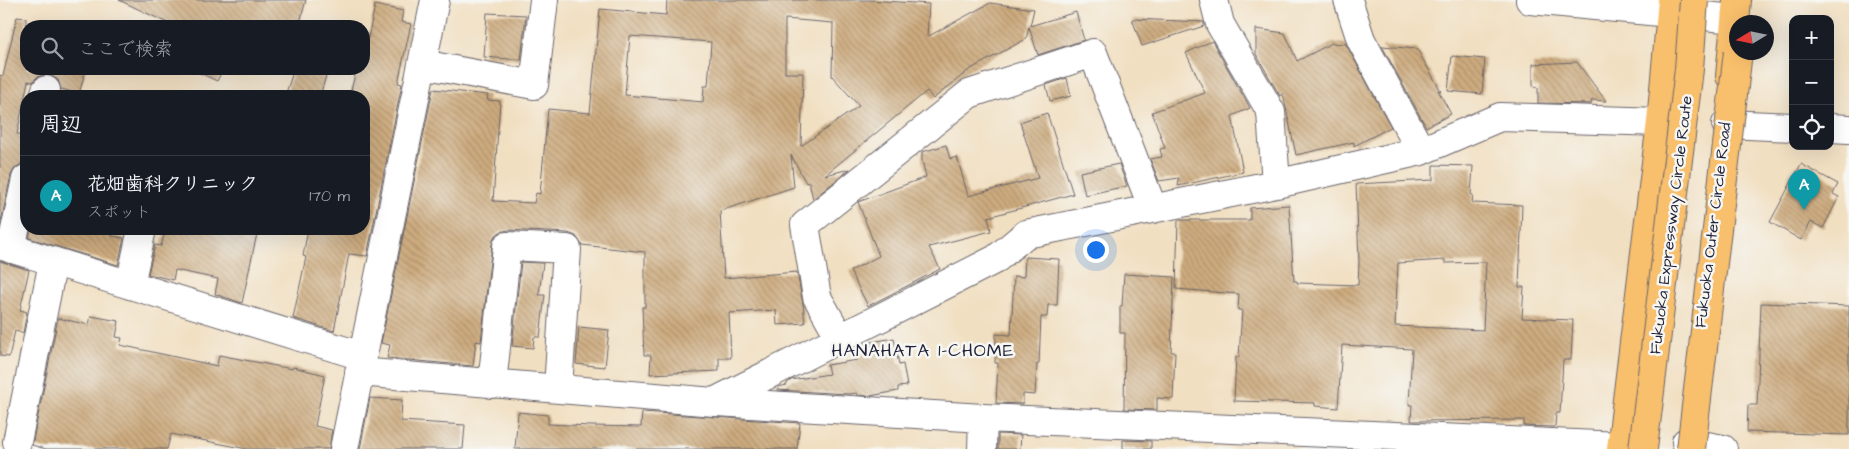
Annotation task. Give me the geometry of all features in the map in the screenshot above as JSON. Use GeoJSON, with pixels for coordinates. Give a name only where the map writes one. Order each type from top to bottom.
{"type":"FeatureCollection","features":[{"type":"Feature","properties":{"kind":"highway"},"geometry":{"type":"LineString","coordinates":[[1628,448],[1661,122],[1679,5]]}},
{"type":"Feature","properties":{"kind":"highway","name":"Fukuoka Expressway Circle Route"},"geometry":{"type":"LineString","coordinates":[[1628,448],[1690,69],[1679,5]]}},
{"type":"Feature","properties":{"kind":"highway","name":"Fukuoka Outer Circle Road"},"geometry":{"type":"LineString","coordinates":[[1687,447],[1738,10]]}},
{"type":"Feature","properties":{"kind":"highway"},"geometry":{"type":"LineString","coordinates":[[1687,447],[1737,60]]}},
{"type":"Feature","properties":{"kind":"street"},"geometry":{"type":"LineString","coordinates":[[344,449],[435,0]]}},
{"type":"Feature","properties":{"kind":"street"},"geometry":{"type":"LineString","coordinates":[[422,64],[534,85],[544,0]]}},
{"type":"Feature","properties":{"kind":"street"},"geometry":{"type":"LineString","coordinates":[[1214,0],[1220,24],[1271,112],[1276,184]]}},
{"type":"Feature","properties":{"kind":"street"},"geometry":{"type":"LineString","coordinates":[[1348,0],[1361,40],[1421,151]]}},
{"type":"Feature","properties":{"kind":"street"},"geometry":{"type":"LineString","coordinates":[[1530,0],[1679,5],[1738,10]]}},
{"type":"Feature","properties":{"kind":"street"},"geometry":{"type":"LineString","coordinates":[[840,338],[817,297],[805,225],[969,94],[1093,53],[1153,209]]}},
{"type":"Feature","properties":{"kind":"street"},"geometry":{"type":"LineString","coordinates":[[714,402],[996,259],[1026,234],[1276,184],[1421,151],[1500,117],[1661,122]]}},
{"type":"Feature","properties":{"kind":"street"},"geometry":{"type":"LineString","coordinates":[[1726,124],[1789,127]]}},
{"type":"Feature","properties":{"kind":"street"},"geometry":{"type":"LineString","coordinates":[[1834,128],[1849,128]]}},
{"type":"Feature","properties":{"kind":"street"},"geometry":{"type":"LineString","coordinates":[[20,199],[6,247],[130,285],[361,364],[492,384],[714,402],[983,418],[1628,448]]}},
{"type":"Feature","properties":{"kind":"street"},"geometry":{"type":"LineString","coordinates":[[130,285],[141,235]]}},
{"type":"Feature","properties":{"kind":"street"},"geometry":{"type":"LineString","coordinates":[[492,384],[507,246],[567,249],[558,389]]}},
{"type":"Feature","properties":{"kind":"street"},"geometry":{"type":"LineString","coordinates":[[17,442],[53,262]]}},
{"type":"Feature","properties":{"kind":"street"},"geometry":{"type":"LineString","coordinates":[[982,449],[983,418]]}},
{"type":"Feature","properties":{"kind":"street"},"geometry":{"type":"LineString","coordinates":[[1687,447],[1723,449]]}},
{"type":"Feature","properties":{"kind":"building"},"geometry":{"type":"Polygon","coordinates":[[[119,0],[306,0],[301,20],[161,20],[119,0]]]}},
{"type":"Feature","properties":{"kind":"building"},"geometry":{"type":"Polygon","coordinates":[[[667,0],[870,0],[929,4],[927,37],[990,3],[1034,9],[1030,26],[1076,12],[1084,40],[1038,55],[1029,27],[1026,39],[969,70],[933,99],[927,91],[825,175],[850,169],[813,199],[809,182],[806,183],[791,155],[794,187],[720,211],[724,278],[797,272],[805,323],[777,325],[776,310],[729,313],[731,358],[719,358],[719,371],[650,374],[651,355],[644,355],[642,307],[645,307],[645,252],[582,245],[576,236],[568,233],[508,230],[500,232],[494,237],[492,244],[481,342],[476,341],[473,366],[387,358],[390,345],[381,343],[433,89],[488,95],[487,100],[500,101],[493,201],[534,203],[536,193],[540,194],[548,109],[590,113],[600,9],[666,15],[667,0]],[[785,19],[785,73],[803,73],[801,146],[859,106],[832,76],[833,23],[785,19]],[[630,36],[625,95],[703,102],[704,86],[708,86],[711,42],[630,36]]]}},
{"type":"Feature","properties":{"kind":"building"},"geometry":{"type":"Polygon","coordinates":[[[375,5],[403,11],[401,22],[411,24],[398,83],[402,84],[367,256],[349,254],[334,331],[293,318],[306,257],[303,256],[307,235],[370,235],[370,90],[351,90],[355,75],[370,75],[370,29],[375,5]]]}},
{"type":"Feature","properties":{"kind":"building"},"geometry":{"type":"Polygon","coordinates":[[[487,13],[526,15],[521,60],[484,57],[487,13]]]}},
{"type":"Feature","properties":{"kind":"building"},"geometry":{"type":"Polygon","coordinates":[[[17,17],[26,18],[26,20],[20,20],[20,75],[42,75],[33,82],[28,81],[26,90],[20,90],[20,120],[17,134],[20,134],[20,165],[15,168],[11,175],[0,226],[0,75],[3,76],[17,17]]]}},
{"type":"Feature","properties":{"kind":"building"},"geometry":{"type":"Polygon","coordinates":[[[1132,19],[1204,22],[1204,26],[1142,46],[1132,19]]]}},
{"type":"Feature","properties":{"kind":"building"},"geometry":{"type":"Polygon","coordinates":[[[1256,29],[1285,33],[1297,61],[1332,43],[1346,44],[1391,127],[1354,146],[1354,142],[1296,155],[1283,93],[1280,96],[1256,54],[1256,29]]]}},
{"type":"Feature","properties":{"kind":"building"},"geometry":{"type":"Polygon","coordinates":[[[1212,41],[1250,108],[1232,116],[1243,172],[1178,186],[1179,178],[1159,181],[1150,159],[1162,157],[1160,149],[1165,148],[1152,112],[1205,93],[1186,53],[1212,41]]]}},
{"type":"Feature","properties":{"kind":"building"},"geometry":{"type":"Polygon","coordinates":[[[1382,46],[1417,49],[1441,91],[1438,90],[1451,114],[1426,127],[1382,46]]]}},
{"type":"Feature","properties":{"kind":"building"},"geometry":{"type":"Polygon","coordinates":[[[1452,56],[1485,59],[1482,94],[1448,91],[1452,56]]]}},
{"type":"Feature","properties":{"kind":"building"},"geometry":{"type":"Polygon","coordinates":[[[1577,62],[1606,101],[1592,100],[1591,104],[1538,103],[1538,87],[1533,86],[1533,64],[1577,62]]]}},
{"type":"Feature","properties":{"kind":"building"},"geometry":{"type":"Polygon","coordinates":[[[50,75],[84,75],[80,90],[61,89],[58,80],[50,75]]]}},
{"type":"Feature","properties":{"kind":"building"},"geometry":{"type":"Polygon","coordinates":[[[204,75],[220,75],[217,81],[204,75]]]}},
{"type":"Feature","properties":{"kind":"building"},"geometry":{"type":"Polygon","coordinates":[[[292,75],[326,75],[322,90],[287,90],[292,75]]]}},
{"type":"Feature","properties":{"kind":"building"},"geometry":{"type":"Polygon","coordinates":[[[1067,78],[1071,96],[1050,101],[1046,85],[1067,78]]]}},
{"type":"Feature","properties":{"kind":"building"},"geometry":{"type":"Polygon","coordinates":[[[1047,113],[1073,194],[988,217],[991,231],[929,247],[940,269],[868,306],[850,271],[879,256],[858,202],[926,177],[922,152],[946,145],[950,159],[957,157],[968,196],[1038,178],[1020,122],[1047,113]]]}},
{"type":"Feature","properties":{"kind":"building"},"geometry":{"type":"Polygon","coordinates":[[[1119,164],[1127,186],[1085,195],[1080,172],[1119,164]]]}},
{"type":"Feature","properties":{"kind":"building"},"geometry":{"type":"Polygon","coordinates":[[[1801,164],[1838,184],[1833,194],[1839,197],[1823,228],[1811,222],[1801,240],[1770,222],[1801,164]]]}},
{"type":"Feature","properties":{"kind":"building"},"geometry":{"type":"Polygon","coordinates":[[[1433,165],[1473,166],[1472,203],[1522,205],[1519,287],[1524,287],[1522,318],[1573,320],[1571,360],[1563,360],[1560,413],[1556,413],[1555,427],[1524,426],[1524,420],[1411,421],[1412,405],[1409,405],[1412,349],[1342,345],[1338,408],[1315,406],[1315,403],[1234,401],[1236,357],[1239,357],[1242,310],[1238,310],[1239,294],[1176,289],[1178,220],[1250,220],[1250,208],[1289,205],[1294,281],[1297,281],[1297,283],[1358,285],[1356,184],[1433,180],[1433,165]],[[1445,260],[1398,263],[1395,326],[1483,330],[1486,262],[1445,263],[1445,260]]]}},
{"type":"Feature","properties":{"kind":"building"},"geometry":{"type":"Polygon","coordinates":[[[30,235],[112,235],[124,238],[118,265],[29,238],[30,235]]]}},
{"type":"Feature","properties":{"kind":"building"},"geometry":{"type":"Polygon","coordinates":[[[164,235],[257,235],[242,303],[215,294],[218,279],[175,270],[173,280],[148,274],[155,245],[161,246],[164,235]]]}},
{"type":"Feature","properties":{"kind":"building"},"geometry":{"type":"Polygon","coordinates":[[[1025,257],[1059,259],[1057,305],[1048,305],[1047,317],[1041,317],[1039,364],[1037,364],[1035,395],[1023,394],[1023,404],[996,403],[998,363],[995,363],[996,334],[1011,335],[1014,276],[1024,277],[1025,257]]]}},
{"type":"Feature","properties":{"kind":"building"},"geometry":{"type":"Polygon","coordinates":[[[0,261],[29,270],[20,310],[27,312],[23,333],[15,331],[9,357],[0,356],[0,261]]]}},
{"type":"Feature","properties":{"kind":"building"},"geometry":{"type":"Polygon","coordinates":[[[521,262],[543,263],[539,295],[545,295],[540,337],[534,337],[533,348],[512,346],[521,262]]]}},
{"type":"Feature","properties":{"kind":"building"},"geometry":{"type":"Polygon","coordinates":[[[1124,274],[1174,277],[1171,352],[1175,352],[1173,399],[1157,398],[1157,410],[1124,409],[1125,333],[1120,333],[1120,306],[1122,306],[1124,274]]]}},
{"type":"Feature","properties":{"kind":"building"},"geometry":{"type":"Polygon","coordinates":[[[1761,303],[1849,306],[1849,435],[1747,432],[1748,405],[1757,405],[1761,303]]]}},
{"type":"Feature","properties":{"kind":"building"},"geometry":{"type":"Polygon","coordinates":[[[91,316],[119,321],[116,337],[122,338],[120,345],[217,366],[219,355],[292,369],[293,367],[325,375],[315,426],[332,430],[329,449],[247,449],[171,434],[167,449],[46,449],[32,445],[58,318],[89,325],[91,316]]]}},
{"type":"Feature","properties":{"kind":"building"},"geometry":{"type":"Polygon","coordinates":[[[579,327],[609,330],[605,367],[576,364],[579,327]]]}},
{"type":"Feature","properties":{"kind":"building"},"geometry":{"type":"Polygon","coordinates":[[[894,338],[899,365],[903,364],[907,386],[898,387],[898,391],[870,396],[857,395],[857,393],[778,390],[778,387],[787,385],[791,380],[829,374],[827,365],[857,360],[855,348],[866,346],[866,343],[894,338]]]}},
{"type":"Feature","properties":{"kind":"building"},"geometry":{"type":"Polygon","coordinates":[[[370,398],[402,400],[401,421],[465,425],[463,449],[360,449],[370,398]]]}},
{"type":"Feature","properties":{"kind":"building"},"geometry":{"type":"Polygon","coordinates":[[[518,412],[548,415],[548,424],[591,426],[641,427],[642,412],[800,423],[797,449],[515,449],[518,412]]]}},
{"type":"Feature","properties":{"kind":"building"},"geometry":{"type":"Polygon","coordinates":[[[998,434],[1021,435],[1020,449],[998,449],[998,434]]]}},
{"type":"Feature","properties":{"kind":"building"},"geometry":{"type":"Polygon","coordinates":[[[1123,440],[1151,441],[1151,449],[1123,449],[1123,440]]]}},
{"type":"Feature","properties":{"kind":"place","name":"花畑歯科クリニック"},"geometry":{"type":"Point","coordinates":[1804,210]}},
{"type":"Feature","properties":{"kind":"district","name":"HANAHATA 1-CHOME"},"geometry":{"type":"Point","coordinates":[923,350]}}]}
